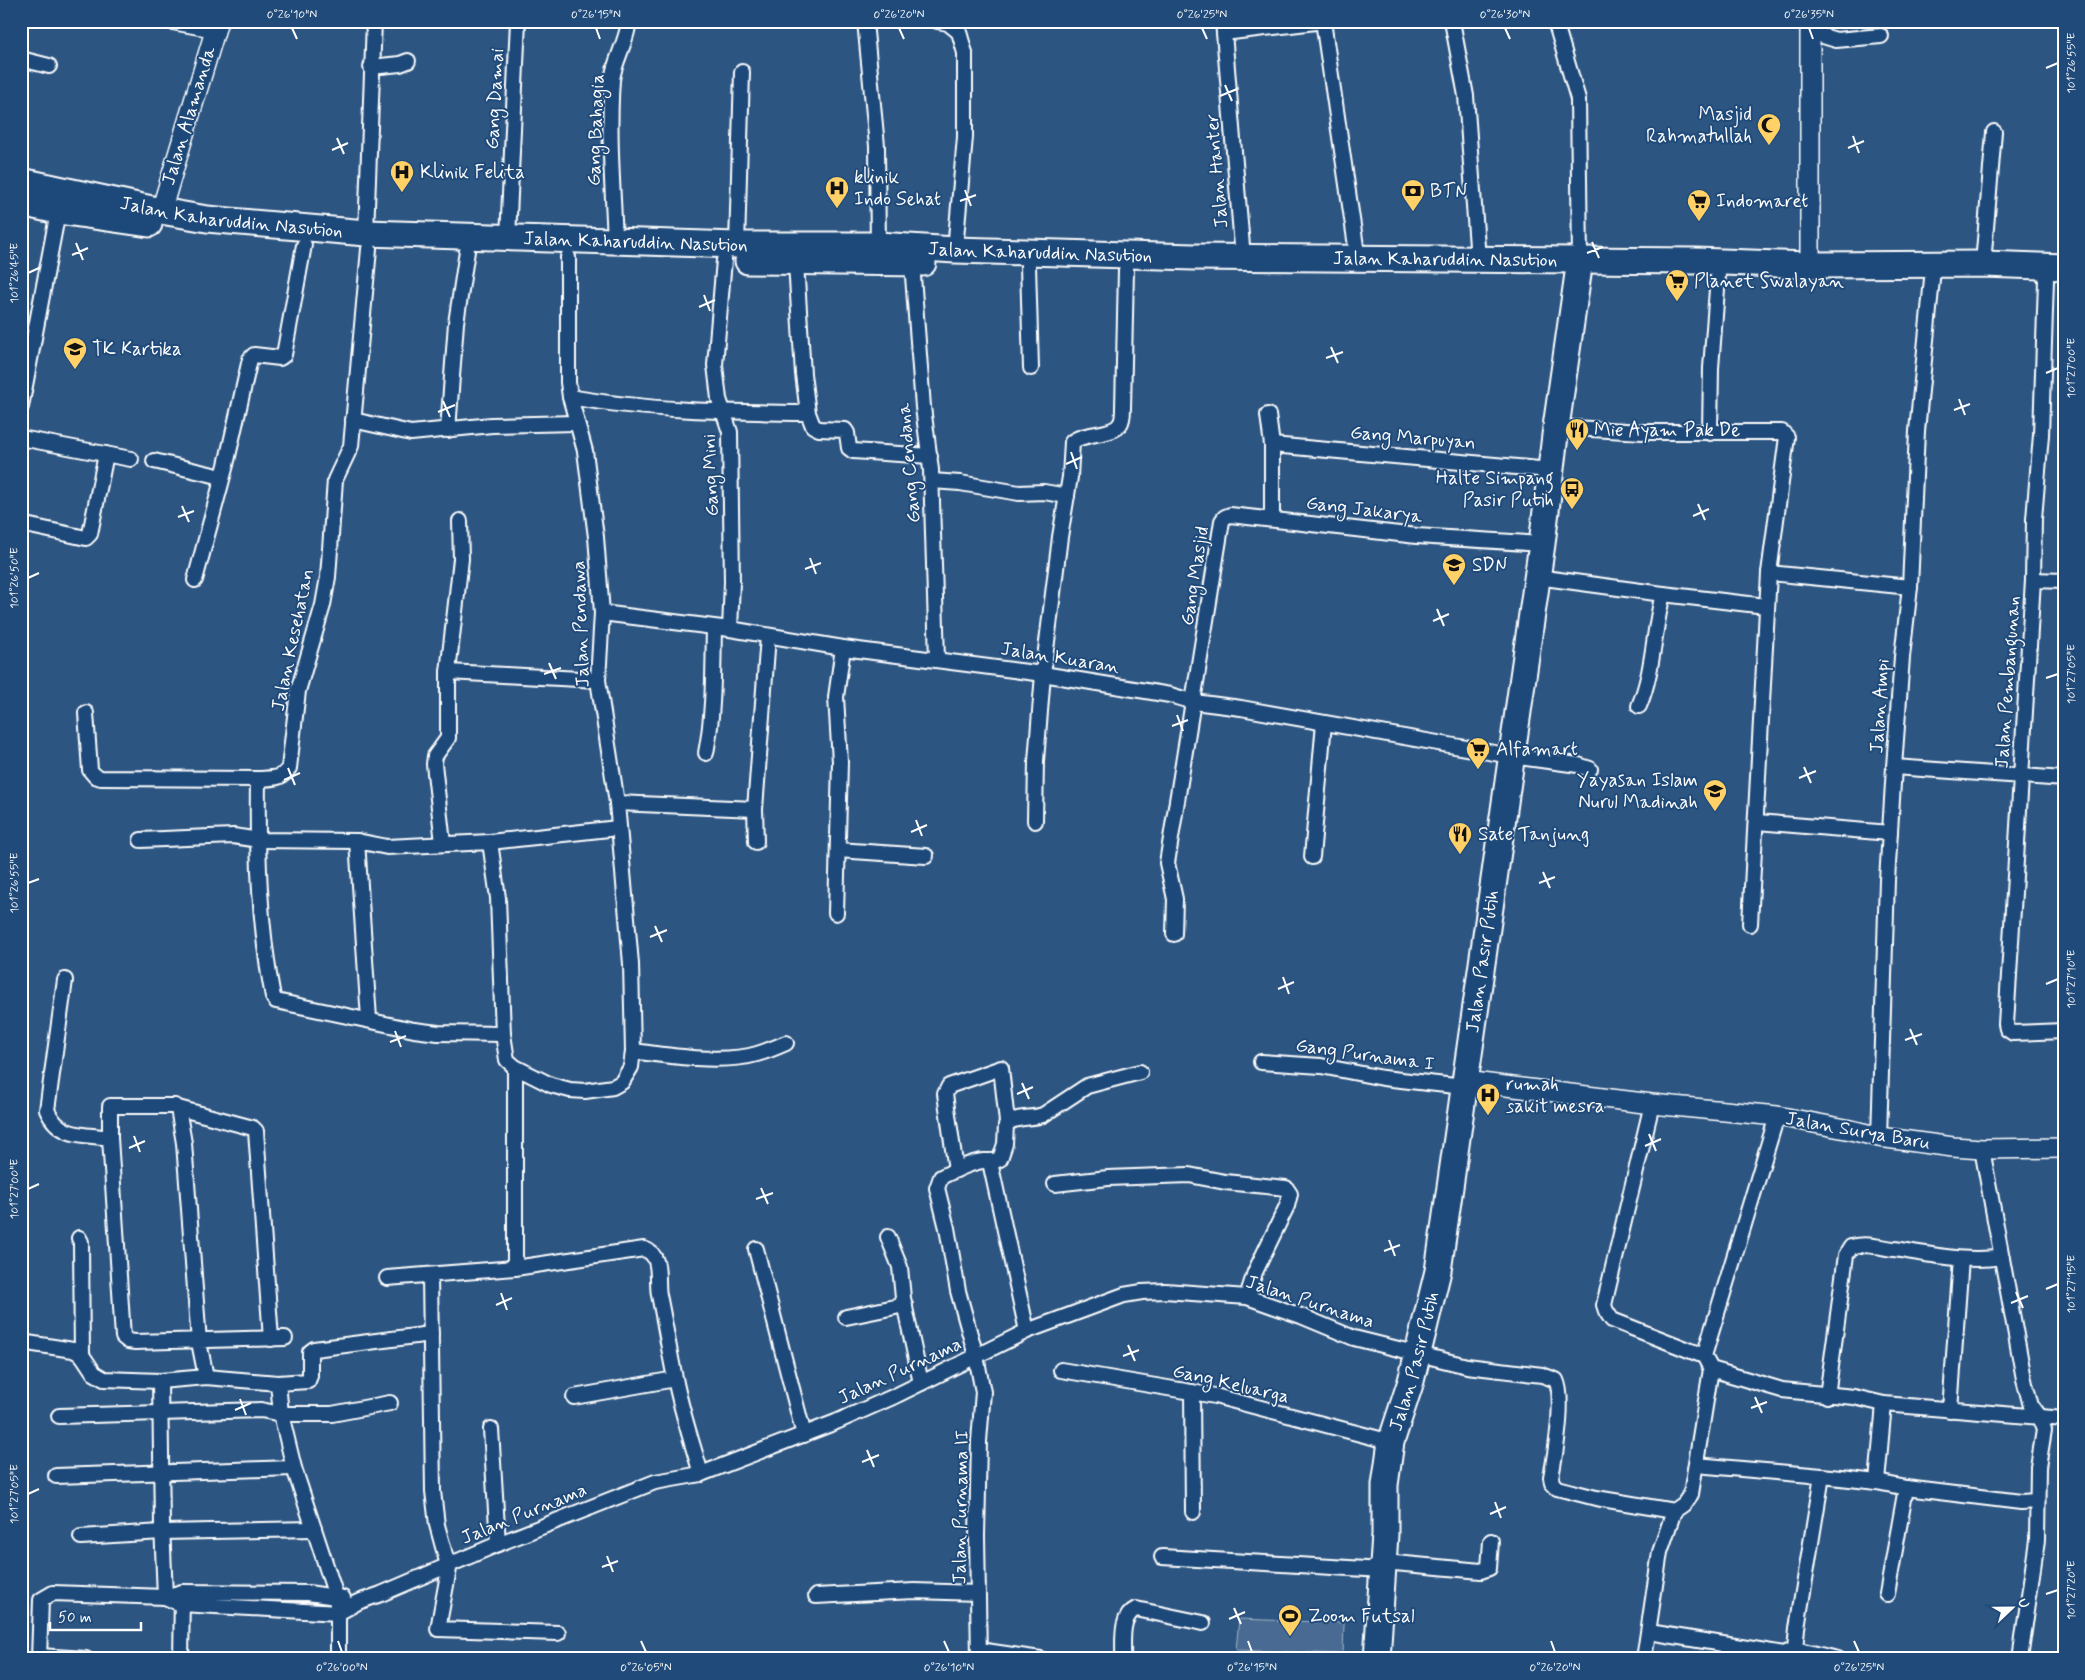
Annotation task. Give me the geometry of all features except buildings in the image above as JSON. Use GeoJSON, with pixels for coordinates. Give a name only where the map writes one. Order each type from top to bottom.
{"type":"FeatureCollection","features":[{"type":"Feature","properties":{"kind":"highway","name":"Jalan Kaharuddin Nasution"},"geometry":{"type":"LineString","coordinates":[[21,182],[60,200],[304,244],[508,238],[615,242],[730,253],[796,263],[877,254],[912,263],[1254,274],[1579,268],[1982,264],[2058,276]]}},
{"type":"Feature","properties":{"kind":"highway","name":"Jalan Kaharuddin Nasution"},"geometry":{"type":"LineString","coordinates":[[21,203],[60,200],[367,241],[466,252],[568,257],[730,253],[877,254],[955,250],[1243,258],[1478,260],[1718,276],[1932,279],[2058,276]]}},
{"type":"Feature","properties":{"kind":"highway","name":"Jalan Pasir Putih"},"geometry":{"type":"LineString","coordinates":[[1377,1659],[1383,1566],[1385,1485],[1391,1442],[1411,1382],[1438,1271],[1510,756],[1542,544],[1550,470],[1579,268]]}},
{"type":"Feature","properties":{"kind":"street"},"geometry":{"type":"LineString","coordinates":[[168,21],[216,26]]}},
{"type":"Feature","properties":{"kind":"street","name":"Jalan Kesehatan"},"geometry":{"type":"LineString","coordinates":[[86,713],[90,770],[98,777],[258,779],[282,777],[289,768],[298,691],[323,605],[328,577],[335,480],[351,446],[367,241],[371,67],[374,21]]}},
{"type":"Feature","properties":{"kind":"street","name":"Gang Damai"},"geometry":{"type":"LineString","coordinates":[[508,238],[518,21]]}},
{"type":"Feature","properties":{"kind":"street","name":"Gang Bahagia"},"geometry":{"type":"LineString","coordinates":[[615,242],[612,78],[624,46],[629,21]]}},
{"type":"Feature","properties":{"kind":"street"},"geometry":{"type":"LineString","coordinates":[[865,21],[877,146],[877,254]]}},
{"type":"Feature","properties":{"kind":"street"},"geometry":{"type":"LineString","coordinates":[[937,21],[948,23],[959,32],[966,53],[965,137],[955,250]]}},
{"type":"Feature","properties":{"kind":"street"},"geometry":{"type":"LineString","coordinates":[[1224,27],[1324,21],[1358,260]]}},
{"type":"Feature","properties":{"kind":"street"},"geometry":{"type":"LineString","coordinates":[[1452,21],[1466,96],[1478,260]]}},
{"type":"Feature","properties":{"kind":"street"},"geometry":{"type":"LineString","coordinates":[[1555,21],[1578,99],[1579,268]]}},
{"type":"Feature","properties":{"kind":"street","name":"Jalan Alamanda"},"geometry":{"type":"LineString","coordinates":[[161,212],[216,26]]}},
{"type":"Feature","properties":{"kind":"street","name":"Jalan Hanter"},"geometry":{"type":"LineString","coordinates":[[1224,27],[1243,258]]}},
{"type":"Feature","properties":{"kind":"street"},"geometry":{"type":"LineString","coordinates":[[1810,265],[1810,27],[1836,40],[1881,36]]}},
{"type":"Feature","properties":{"kind":"street"},"geometry":{"type":"LineString","coordinates":[[21,58],[49,66]]}},
{"type":"Feature","properties":{"kind":"street"},"geometry":{"type":"LineString","coordinates":[[371,67],[400,64],[408,61]]}},
{"type":"Feature","properties":{"kind":"street","name":"Gang Mini"},"geometry":{"type":"LineString","coordinates":[[730,629],[732,582],[730,432],[722,412],[715,365],[730,253],[742,72]]}},
{"type":"Feature","properties":{"kind":"street"},"geometry":{"type":"LineString","coordinates":[[1982,264],[1994,132]]}},
{"type":"Feature","properties":{"kind":"street"},"geometry":{"type":"LineString","coordinates":[[21,407],[60,200]]}},
{"type":"Feature","properties":{"kind":"street"},"geometry":{"type":"LineString","coordinates":[[195,580],[250,359],[254,355],[280,358],[284,355],[304,244]]}},
{"type":"Feature","properties":{"kind":"street"},"geometry":{"type":"LineString","coordinates":[[448,430],[456,323],[466,252]]}},
{"type":"Feature","properties":{"kind":"street","name":"Jalan Pendawa"},"geometry":{"type":"LineString","coordinates":[[515,1067],[552,1086],[570,1090],[601,1089],[612,1087],[622,1082],[631,1067],[633,1051],[631,964],[617,803],[598,680],[602,613],[596,538],[586,451],[576,423],[570,397],[568,257]]}},
{"type":"Feature","properties":{"kind":"street"},"geometry":{"type":"LineString","coordinates":[[796,263],[803,374],[808,413],[813,426],[816,428],[845,430],[849,448],[853,451],[930,456]]}},
{"type":"Feature","properties":{"kind":"street","name":"Gang Cendana"},"geometry":{"type":"LineString","coordinates":[[912,263],[923,407],[932,481],[937,659]]}},
{"type":"Feature","properties":{"kind":"street"},"geometry":{"type":"LineString","coordinates":[[1028,266],[1031,368]]}},
{"type":"Feature","properties":{"kind":"street"},"geometry":{"type":"LineString","coordinates":[[1035,821],[1036,761],[1043,674],[1067,496],[1072,442],[1090,434],[1115,428],[1120,424],[1122,418],[1126,270]]}},
{"type":"Feature","properties":{"kind":"street"},"geometry":{"type":"LineString","coordinates":[[1710,433],[1711,368],[1718,276]]}},
{"type":"Feature","properties":{"kind":"street","name":"Jalan Pembangunan"},"geometry":{"type":"LineString","coordinates":[[2058,276],[2034,519],[2033,580],[2006,1024],[2007,1028],[2013,1033],[2064,1031]]}},
{"type":"Feature","properties":{"kind":"street","name":"Jalan Ampi"},"geometry":{"type":"LineString","coordinates":[[1879,1137],[1894,767],[1902,657],[1910,586],[1918,431],[1932,279]]}},
{"type":"Feature","properties":{"kind":"street"},"geometry":{"type":"LineString","coordinates":[[570,397],[639,407],[722,412],[808,413]]}},
{"type":"Feature","properties":{"kind":"street"},"geometry":{"type":"LineString","coordinates":[[1268,415],[1272,445],[1272,518]]}},
{"type":"Feature","properties":{"kind":"street"},"geometry":{"type":"LineString","coordinates":[[353,420],[411,433],[492,426],[576,423]]}},
{"type":"Feature","properties":{"kind":"street"},"geometry":{"type":"LineString","coordinates":[[1556,426],[1643,432],[1782,432],[1787,437],[1766,606],[1757,822],[1750,924]]}},
{"type":"Feature","properties":{"kind":"street"},"geometry":{"type":"LineString","coordinates":[[21,438],[131,459]]}},
{"type":"Feature","properties":{"kind":"street","name":"Gang Marpuyan"},"geometry":{"type":"LineString","coordinates":[[1272,445],[1550,470]]}},
{"type":"Feature","properties":{"kind":"street"},"geometry":{"type":"LineString","coordinates":[[21,524],[86,538],[90,534],[106,454]]}},
{"type":"Feature","properties":{"kind":"street"},"geometry":{"type":"LineString","coordinates":[[154,461],[222,477]]}},
{"type":"Feature","properties":{"kind":"street"},"geometry":{"type":"LineString","coordinates":[[932,481],[960,483],[1019,493],[1044,492],[1067,496]]}},
{"type":"Feature","properties":{"kind":"street","name":"Gang Masjid"},"geometry":{"type":"LineString","coordinates":[[1174,934],[1175,899],[1167,863],[1222,521],[1230,515],[1272,518]]}},
{"type":"Feature","properties":{"kind":"street","name":"Gang Jakarya"},"geometry":{"type":"LineString","coordinates":[[1272,518],[1417,536],[1542,544]]}},
{"type":"Feature","properties":{"kind":"street"},"geometry":{"type":"LineString","coordinates":[[443,844],[434,764],[435,756],[448,738],[448,672],[461,559],[460,521]]}},
{"type":"Feature","properties":{"kind":"street"},"geometry":{"type":"LineString","coordinates":[[1769,573],[1910,586]]}},
{"type":"Feature","properties":{"kind":"street"},"geometry":{"type":"LineString","coordinates":[[1537,576],[1662,594],[1766,606]]}},
{"type":"Feature","properties":{"kind":"street"},"geometry":{"type":"LineString","coordinates":[[2033,580],[2064,581]]}},
{"type":"Feature","properties":{"kind":"street"},"geometry":{"type":"LineString","coordinates":[[1639,706],[1648,681],[1662,594]]}},
{"type":"Feature","properties":{"kind":"street","name":"Jalan Kuaran"},"geometry":{"type":"LineString","coordinates":[[602,613],[730,629],[842,648],[1043,674],[1510,756],[1578,765],[1590,769]]}},
{"type":"Feature","properties":{"kind":"street"},"geometry":{"type":"LineString","coordinates":[[706,753],[714,688],[712,668],[714,628]]}},
{"type":"Feature","properties":{"kind":"street"},"geometry":{"type":"LineString","coordinates":[[756,842],[755,809],[768,636]]}},
{"type":"Feature","properties":{"kind":"street"},"geometry":{"type":"LineString","coordinates":[[836,913],[840,762],[836,697],[842,648]]}},
{"type":"Feature","properties":{"kind":"street"},"geometry":{"type":"LineString","coordinates":[[448,672],[598,680]]}},
{"type":"Feature","properties":{"kind":"street"},"geometry":{"type":"LineString","coordinates":[[1312,857],[1324,723]]}},
{"type":"Feature","properties":{"kind":"street"},"geometry":{"type":"LineString","coordinates":[[1894,767],[2064,779]]}},
{"type":"Feature","properties":{"kind":"street"},"geometry":{"type":"LineString","coordinates":[[258,779],[264,950],[273,997],[277,1002],[369,1019],[414,1030],[438,1033],[503,1034]]}},
{"type":"Feature","properties":{"kind":"street"},"geometry":{"type":"LineString","coordinates":[[617,803],[755,809]]}},
{"type":"Feature","properties":{"kind":"street"},"geometry":{"type":"LineString","coordinates":[[1757,822],[1890,833]]}},
{"type":"Feature","properties":{"kind":"street"},"geometry":{"type":"LineString","coordinates":[[141,840],[233,836],[259,840],[357,841],[387,847],[490,842],[618,828]]}},
{"type":"Feature","properties":{"kind":"street"},"geometry":{"type":"LineString","coordinates":[[357,841],[369,1019]]}},
{"type":"Feature","properties":{"kind":"street"},"geometry":{"type":"LineString","coordinates":[[490,842],[498,898],[503,1034],[506,1057],[515,1067],[515,1268]]}},
{"type":"Feature","properties":{"kind":"street"},"geometry":{"type":"LineString","coordinates":[[838,850],[926,856]]}},
{"type":"Feature","properties":{"kind":"street"},"geometry":{"type":"LineString","coordinates":[[65,980],[46,1110],[57,1126],[65,1132],[110,1138]]}},
{"type":"Feature","properties":{"kind":"street"},"geometry":{"type":"LineString","coordinates":[[633,1051],[674,1056],[726,1058],[756,1055],[786,1043]]}},
{"type":"Feature","properties":{"kind":"street","name":"Gang Purnama I"},"geometry":{"type":"LineString","coordinates":[[1261,1062],[1313,1065],[1383,1078],[1464,1084]]}},
{"type":"Feature","properties":{"kind":"street"},"geometry":{"type":"LineString","coordinates":[[1001,1068],[1007,1122],[1005,1144],[1000,1159],[990,1162],[983,1161],[956,1170],[945,1094],[949,1086],[1001,1068]]}},
{"type":"Feature","properties":{"kind":"street"},"geometry":{"type":"LineString","coordinates":[[1007,1122],[1043,1115],[1087,1086],[1140,1072]]}},
{"type":"Feature","properties":{"kind":"street","name":"Jalan Surya Baru"},"geometry":{"type":"LineString","coordinates":[[1464,1084],[1777,1116],[1879,1137],[1982,1149],[2064,1148]]}},
{"type":"Feature","properties":{"kind":"street"},"geometry":{"type":"LineString","coordinates":[[1644,1659],[1660,1552],[1674,1511],[1684,1504],[1691,1494],[1711,1369],[1704,1356],[1612,1320],[1606,1312],[1604,1305],[1652,1104]]}},
{"type":"Feature","properties":{"kind":"street"},"geometry":{"type":"LineString","coordinates":[[110,1106],[175,1106],[252,1128],[256,1131],[278,1339],[135,1342],[128,1341],[122,1334],[110,1138],[110,1106]]}},
{"type":"Feature","properties":{"kind":"street"},"geometry":{"type":"LineString","coordinates":[[178,1108],[184,1143],[199,1342],[206,1377]]}},
{"type":"Feature","properties":{"kind":"street"},"geometry":{"type":"LineString","coordinates":[[1704,1356],[1777,1116]]}},
{"type":"Feature","properties":{"kind":"street"},"geometry":{"type":"LineString","coordinates":[[1982,1149],[2024,1379],[2031,1406],[2039,1417],[2044,1430],[2038,1467],[2037,1540],[2020,1659]]}},
{"type":"Feature","properties":{"kind":"street"},"geometry":{"type":"LineString","coordinates":[[990,1162],[1027,1331]]}},
{"type":"Feature","properties":{"kind":"street","name":"Jalan Purnama II"},"geometry":{"type":"LineString","coordinates":[[956,1170],[941,1177],[937,1188],[947,1228],[958,1291],[976,1356],[983,1392],[979,1441],[979,1654]]}},
{"type":"Feature","properties":{"kind":"street"},"geometry":{"type":"LineString","coordinates":[[1055,1184],[1108,1178],[1189,1175],[1225,1182],[1286,1188],[1290,1194],[1287,1206],[1255,1272],[1247,1297]]}},
{"type":"Feature","properties":{"kind":"street"},"geometry":{"type":"LineString","coordinates":[[79,1238],[81,1242],[82,1355]]}},
{"type":"Feature","properties":{"kind":"street"},"geometry":{"type":"LineString","coordinates":[[888,1238],[900,1267],[905,1305],[921,1383]]}},
{"type":"Feature","properties":{"kind":"street"},"geometry":{"type":"LineString","coordinates":[[1827,1396],[1846,1254],[1851,1247],[1873,1245],[1961,1259],[2002,1257]]}},
{"type":"Feature","properties":{"kind":"street"},"geometry":{"type":"LineString","coordinates":[[387,1278],[515,1268],[644,1249],[649,1250],[658,1265],[658,1291],[675,1379],[701,1474]]}},
{"type":"Feature","properties":{"kind":"street"},"geometry":{"type":"LineString","coordinates":[[756,1250],[804,1435]]}},
{"type":"Feature","properties":{"kind":"street"},"geometry":{"type":"LineString","coordinates":[[1950,1410],[1961,1259]]}},
{"type":"Feature","properties":{"kind":"street"},"geometry":{"type":"LineString","coordinates":[[430,1275],[433,1490],[439,1533],[448,1565],[438,1629],[558,1633]]}},
{"type":"Feature","properties":{"kind":"street","name":"Jalan Purnama"},"geometry":{"type":"LineString","coordinates":[[338,1613],[358,1602],[408,1583],[498,1544],[656,1482],[701,1474],[804,1435],[921,1383],[1027,1331],[1124,1295],[1142,1292],[1247,1297],[1301,1316],[1354,1338],[1467,1366],[1542,1375],[1556,1380],[1559,1385],[1559,1405],[1555,1452],[1550,1477],[1552,1483],[1557,1488],[1596,1498],[1674,1511]]}},
{"type":"Feature","properties":{"kind":"street"},"geometry":{"type":"LineString","coordinates":[[846,1317],[905,1305]]}},
{"type":"Feature","properties":{"kind":"street"},"geometry":{"type":"LineString","coordinates":[[21,1342],[73,1350],[82,1355],[94,1373],[104,1379],[160,1381],[206,1377],[278,1383],[308,1381],[310,1376],[310,1352],[314,1349],[431,1334]]}},
{"type":"Feature","properties":{"kind":"street"},"geometry":{"type":"LineString","coordinates":[[1711,1369],[1782,1390],[1827,1396],[1854,1397],[1884,1404],[2064,1420]]}},
{"type":"Feature","properties":{"kind":"street","name":"Gang Keluarga"},"geometry":{"type":"LineString","coordinates":[[1061,1370],[1215,1396],[1391,1442]]}},
{"type":"Feature","properties":{"kind":"street"},"geometry":{"type":"LineString","coordinates":[[574,1397],[675,1379]]}},
{"type":"Feature","properties":{"kind":"street"},"geometry":{"type":"LineString","coordinates":[[160,1381],[165,1597]]}},
{"type":"Feature","properties":{"kind":"street"},"geometry":{"type":"LineString","coordinates":[[278,1383],[281,1414],[294,1468],[336,1596],[338,1659]]}},
{"type":"Feature","properties":{"kind":"street"},"geometry":{"type":"LineString","coordinates":[[1192,1392],[1193,1512]]}},
{"type":"Feature","properties":{"kind":"street"},"geometry":{"type":"LineString","coordinates":[[59,1416],[261,1410],[281,1414],[332,1414],[390,1403]]}},
{"type":"Feature","properties":{"kind":"street"},"geometry":{"type":"LineString","coordinates":[[1877,1482],[1884,1404]]}},
{"type":"Feature","properties":{"kind":"street"},"geometry":{"type":"LineString","coordinates":[[491,1429],[498,1544]]}},
{"type":"Feature","properties":{"kind":"street"},"geometry":{"type":"LineString","coordinates":[[1696,1465],[1877,1482],[1906,1488],[2021,1502],[2037,1501]]}},
{"type":"Feature","properties":{"kind":"street"},"geometry":{"type":"LineString","coordinates":[[56,1476],[294,1468]]}},
{"type":"Feature","properties":{"kind":"street"},"geometry":{"type":"LineString","coordinates":[[1795,1650],[1796,1628],[1822,1476]]}},
{"type":"Feature","properties":{"kind":"street"},"geometry":{"type":"LineString","coordinates":[[1887,1594],[1906,1488]]}},
{"type":"Feature","properties":{"kind":"street"},"geometry":{"type":"LineString","coordinates":[[81,1537],[162,1532],[314,1530]]}},
{"type":"Feature","properties":{"kind":"street"},"geometry":{"type":"LineString","coordinates":[[1162,1557],[1481,1571],[1489,1568],[1491,1541]]}},
{"type":"Feature","properties":{"kind":"street"},"geometry":{"type":"LineString","coordinates":[[816,1596],[914,1591],[978,1593]]}},
{"type":"Feature","properties":{"kind":"street"},"geometry":{"type":"LineString","coordinates":[[182,1598],[308,1593],[336,1596],[358,1602]]}},
{"type":"Feature","properties":{"kind":"street"},"geometry":{"type":"LineString","coordinates":[[86,1659],[39,1658],[41,1600],[48,1595],[182,1598],[338,1613]]}},
{"type":"Feature","properties":{"kind":"street"},"geometry":{"type":"LineString","coordinates":[[181,1659],[182,1598]]}},
{"type":"Feature","properties":{"kind":"street"},"geometry":{"type":"LineString","coordinates":[[1123,1659],[1124,1623],[1127,1615],[1136,1609],[1140,1608],[1203,1623]]}},
{"type":"Feature","properties":{"kind":"street"},"geometry":{"type":"LineString","coordinates":[[1649,1632],[1784,1654],[1795,1650],[1838,1659]]}},
{"type":"Feature","properties":{"kind":"street"},"geometry":{"type":"LineString","coordinates":[[979,1654],[1041,1659]]}},
{"type":"Feature","properties":{"kind":"shaded area","name":"Zoom Futsal"},"geometry":{"type":"Polygon","coordinates":[[[1239,1619],[1344,1623],[1343,1654],[1236,1650],[1239,1619]]]}},
{"type":"Feature","properties":{"kind":"place","name":"Masjid Rahmatullah"},"geometry":{"type":"Point","coordinates":[1769,146]}},
{"type":"Feature","properties":{"kind":"place","name":"Klinik Felita"},"geometry":{"type":"Point","coordinates":[402,193]}},
{"type":"Feature","properties":{"kind":"place","name":"klinik Indo Sehat"},"geometry":{"type":"Point","coordinates":[837,209]}},
{"type":"Feature","properties":{"kind":"place","name":"BTN"},"geometry":{"type":"Point","coordinates":[1413,212]}},
{"type":"Feature","properties":{"kind":"place","name":"Indomaret"},"geometry":{"type":"Point","coordinates":[1699,222]}},
{"type":"Feature","properties":{"kind":"place","name":"Planet Swalayan"},"geometry":{"type":"Point","coordinates":[1677,302]}},
{"type":"Feature","properties":{"kind":"place","name":"TK Kartika"},"geometry":{"type":"Point","coordinates":[75,370]}},
{"type":"Feature","properties":{"kind":"place","name":"Mie Ayam Pak De"},"geometry":{"type":"Point","coordinates":[1577,451]}},
{"type":"Feature","properties":{"kind":"place","name":"Halte Simpang Pasir Putih"},"geometry":{"type":"Point","coordinates":[1572,510]}},
{"type":"Feature","properties":{"kind":"place","name":"SDN"},"geometry":{"type":"Point","coordinates":[1454,586]}},
{"type":"Feature","properties":{"kind":"place","name":"Alfamart"},"geometry":{"type":"Point","coordinates":[1478,770]}},
{"type":"Feature","properties":{"kind":"place","name":"Yayasan Islam Nurul Madinah"},"geometry":{"type":"Point","coordinates":[1715,812]}},
{"type":"Feature","properties":{"kind":"place","name":"Sate Tanjung"},"geometry":{"type":"Point","coordinates":[1460,855]}},
{"type":"Feature","properties":{"kind":"place","name":"rumah sakit mesra"},"geometry":{"type":"Point","coordinates":[1488,1116]}},
{"type":"Feature","properties":{"kind":"place","name":"Zoom Futsal"},"geometry":{"type":"Point","coordinates":[1290,1637]}}]}
